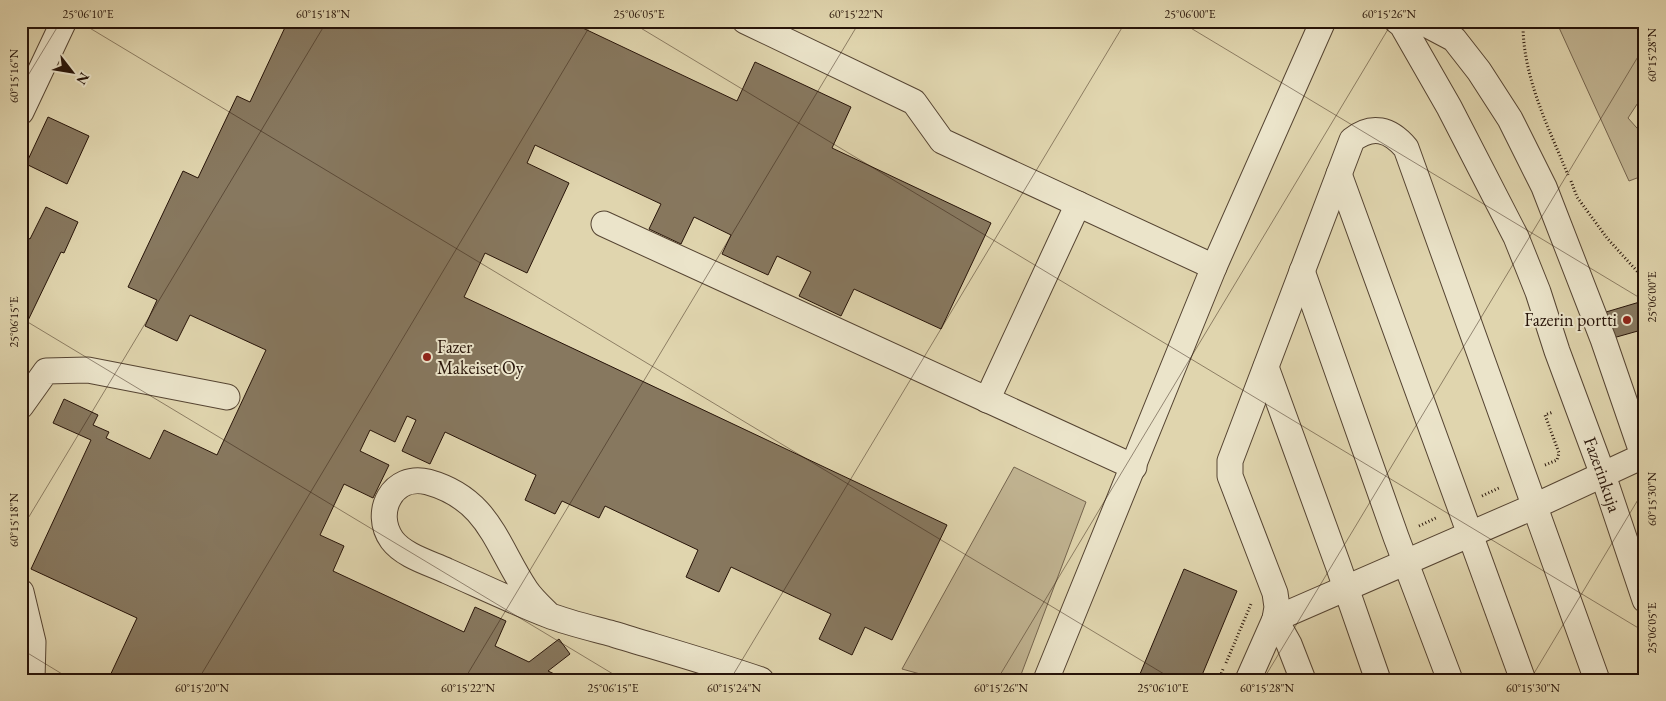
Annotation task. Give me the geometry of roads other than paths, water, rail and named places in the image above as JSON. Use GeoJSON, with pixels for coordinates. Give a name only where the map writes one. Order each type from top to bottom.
{"type":"FeatureCollection","features":[{"type":"Feature","properties":{"kind":"street"},"geometry":{"type":"LineString","coordinates":[[21,112],[64,21]]}},
{"type":"Feature","properties":{"kind":"street"},"geometry":{"type":"LineString","coordinates":[[745,21],[914,102],[942,141],[1214,267]]}},
{"type":"Feature","properties":{"kind":"street"},"geometry":{"type":"LineString","coordinates":[[1046,680],[1214,267],[1323,21]]}},
{"type":"Feature","properties":{"kind":"street","name":"Fazerinkuja"},"geometry":{"type":"LineString","coordinates":[[1397,21],[1407,34],[1449,107],[1516,237],[1538,292],[1556,351],[1603,475],[1645,600]]}},
{"type":"Feature","properties":{"kind":"street"},"geometry":{"type":"LineString","coordinates":[[1275,619],[1603,475],[1644,459],[1603,339],[1544,187],[1510,119],[1479,71],[1454,39],[1420,21]]}},
{"type":"Feature","properties":{"kind":"street"},"geometry":{"type":"LineString","coordinates":[[1248,680],[1275,619],[1277,608],[1275,593],[1230,476],[1230,461],[1352,140],[1360,134],[1373,130],[1388,132],[1398,138],[1406,148],[1597,680]]}},
{"type":"Feature","properties":{"kind":"street"},"geometry":{"type":"LineString","coordinates":[[1339,174],[1523,680]]}},
{"type":"Feature","properties":{"kind":"street"},"geometry":{"type":"LineString","coordinates":[[987,400],[1078,204]]}},
{"type":"Feature","properties":{"kind":"street"},"geometry":{"type":"LineString","coordinates":[[604,224],[1134,467]]}},
{"type":"Feature","properties":{"kind":"street"},"geometry":{"type":"LineString","coordinates":[[1302,271],[1405,562],[1450,680]]}},
{"type":"Feature","properties":{"kind":"street"},"geometry":{"type":"LineString","coordinates":[[1266,367],[1378,680]]}},
{"type":"Feature","properties":{"kind":"street"},"geometry":{"type":"LineString","coordinates":[[21,406],[46,371],[62,370],[88,370],[227,397]]}},
{"type":"Feature","properties":{"kind":"street"},"geometry":{"type":"LineString","coordinates":[[549,615],[526,591],[492,529],[479,511],[469,503],[444,488],[414,480],[400,486],[391,494],[383,518],[387,532],[395,544],[411,554],[549,615],[761,680]]}},
{"type":"Feature","properties":{"kind":"street"},"geometry":{"type":"LineString","coordinates":[[21,592],[33,642],[32,680]]}},
{"type":"Feature","properties":{"kind":"street"},"geometry":{"type":"LineString","coordinates":[[1275,619],[1290,644],[1303,680]]}},
{"type":"Feature","properties":{"kind":"place","name":"Fazerin portti"},"geometry":{"type":"Point","coordinates":[1627,320]}},
{"type":"Feature","properties":{"kind":"place","name":"Fazer Makeiset Oy"},"geometry":{"type":"Point","coordinates":[427,357]}}]}
